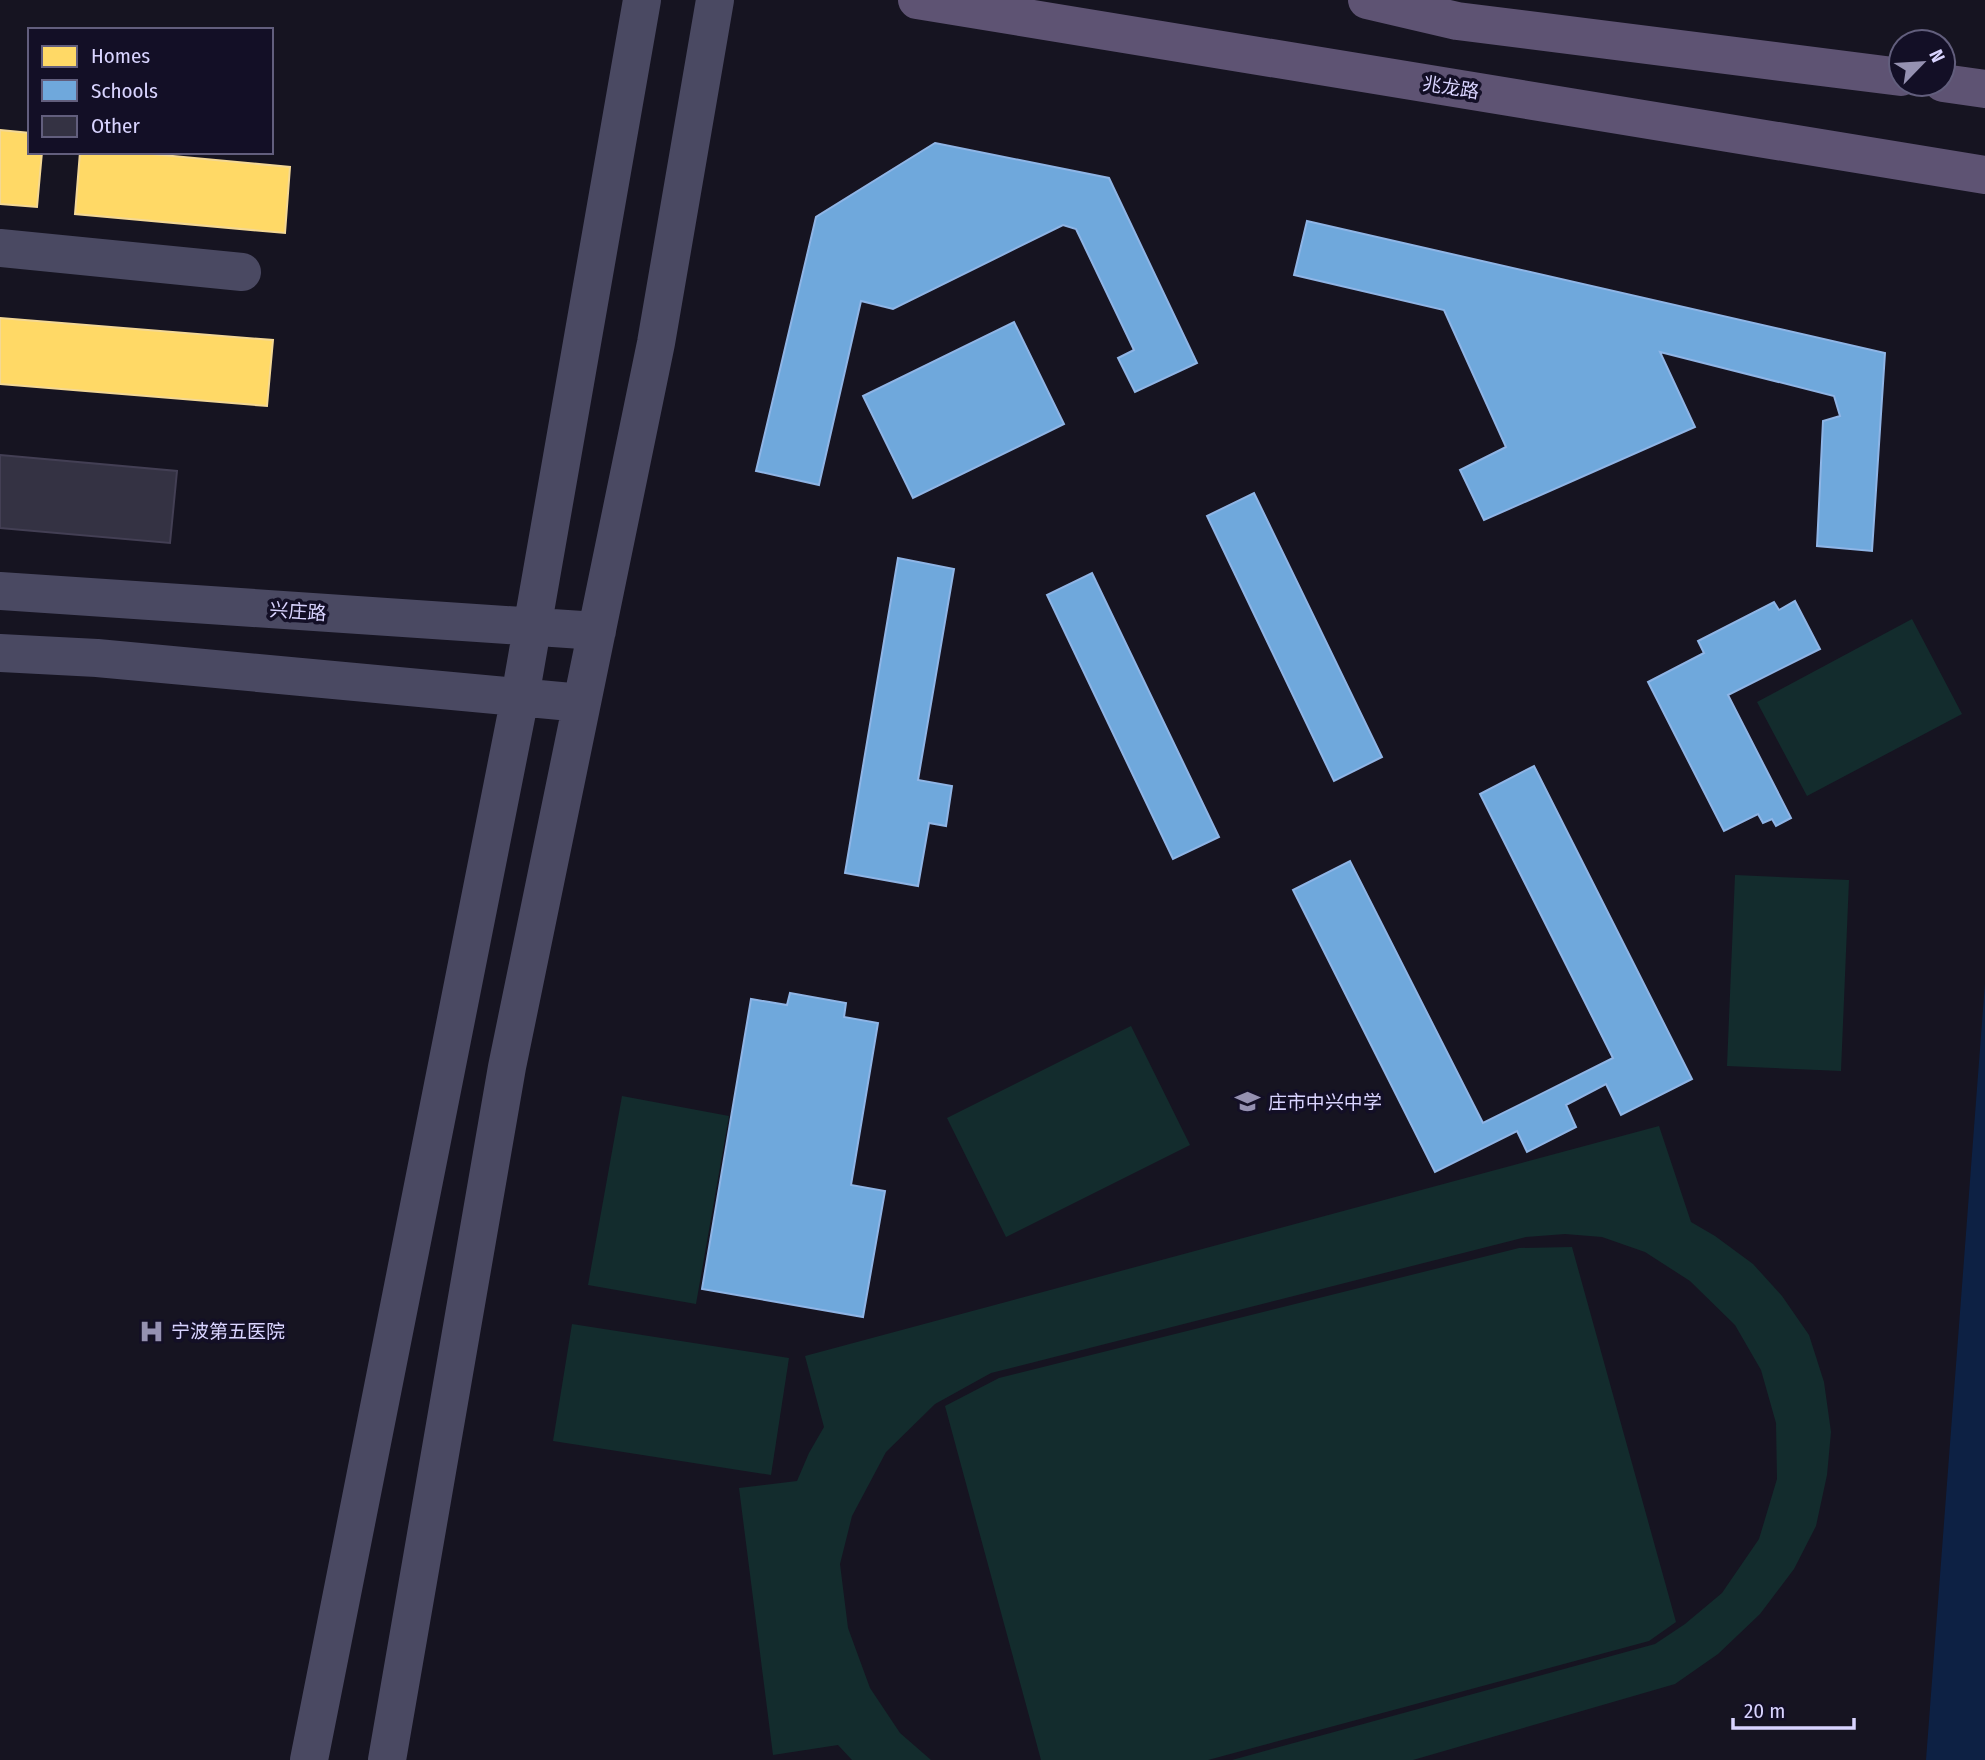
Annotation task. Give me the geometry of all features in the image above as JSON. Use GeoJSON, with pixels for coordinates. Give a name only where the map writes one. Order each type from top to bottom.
{"type":"FeatureCollection","features":[{"type":"Feature","properties":{"kind":"main road","name":"兆龙路"},"geometry":{"type":"LineString","coordinates":[[917,0],[1985,175]]}},
{"type":"Feature","properties":{"kind":"main road"},"geometry":{"type":"LineString","coordinates":[[1367,0],[1457,20],[1887,75]]}},
{"type":"Feature","properties":{"kind":"main road"},"geometry":{"type":"LineString","coordinates":[[1957,85],[1985,89]]}},
{"type":"Feature","properties":{"kind":"street"},"geometry":{"type":"LineString","coordinates":[[309,1760],[520,697],[642,0]]}},
{"type":"Feature","properties":{"kind":"street"},"geometry":{"type":"LineString","coordinates":[[387,1760],[507,1067],[656,342],[715,0]]}},
{"type":"Feature","properties":{"kind":"street"},"geometry":{"type":"LineString","coordinates":[[0,248],[242,272]]}},
{"type":"Feature","properties":{"kind":"street","name":"兴庄路"},"geometry":{"type":"LineString","coordinates":[[0,591],[597,631]]}},
{"type":"Feature","properties":{"kind":"street"},"geometry":{"type":"LineString","coordinates":[[0,653],[97,658],[582,702]]}},
{"type":"Feature","properties":{"kind":"green space"},"geometry":{"type":"Polygon","coordinates":[[[1912,619],[1962,714],[1807,796],[1757,702],[1912,619]]]}},
{"type":"Feature","properties":{"kind":"green space"},"geometry":{"type":"Polygon","coordinates":[[[1735,875],[1849,880],[1841,1071],[1727,1066],[1735,875]]]}},
{"type":"Feature","properties":{"kind":"green space"},"geometry":{"type":"Polygon","coordinates":[[[1131,1026],[1190,1145],[1006,1237],[947,1118],[1131,1026]]]}},
{"type":"Feature","properties":{"kind":"green space"},"geometry":{"type":"Polygon","coordinates":[[[622,1096],[729,1116],[696,1304],[588,1285],[622,1096]]]}},
{"type":"Feature","properties":{"kind":"green space"},"geometry":{"type":"Polygon","coordinates":[[[1659,1126],[1691,1222],[1753,1264],[1782,1296],[1809,1335],[1824,1382],[1831,1432],[1827,1475],[1816,1526],[1794,1569],[1760,1614],[1718,1654],[1675,1684],[1413,1760],[1232,1760],[1655,1644],[1685,1624],[1722,1593],[1759,1539],[1777,1479],[1776,1423],[1761,1370],[1735,1325],[1690,1281],[1645,1252],[1602,1237],[1565,1234],[1526,1237],[991,1373],[935,1404],[886,1452],[852,1516],[840,1564],[848,1628],[870,1688],[900,1733],[931,1760],[852,1760],[838,1745],[773,1755],[739,1488],[797,1481],[824,1427],[805,1356],[1659,1126]]]}},
{"type":"Feature","properties":{"kind":"green space"},"geometry":{"type":"Polygon","coordinates":[[[1572,1247],[1676,1622],[1649,1641],[1208,1760],[1041,1760],[945,1406],[999,1378],[1519,1248],[1572,1247]]]}},
{"type":"Feature","properties":{"kind":"green space"},"geometry":{"type":"Polygon","coordinates":[[[572,1324],[789,1358],[771,1475],[553,1441],[572,1324]]]}},
{"type":"Feature","properties":{"kind":"water"},"geometry":{"type":"Polygon","coordinates":[[[1985,983],[1985,1760],[1926,1760],[1985,983]]]}},
{"type":"Feature","properties":{"kind":"building: Homes"},"geometry":{"type":"Polygon","coordinates":[[[0,130],[28,133],[28,154],[42,154],[37,207],[0,204],[0,130]]]}},
{"type":"Feature","properties":{"kind":"building: Homes"},"geometry":{"type":"Polygon","coordinates":[[[80,154],[151,154],[290,167],[285,233],[75,214],[80,154]]]}},
{"type":"Feature","properties":{"kind":"building: Homes"},"geometry":{"type":"Polygon","coordinates":[[[0,318],[273,340],[267,406],[0,384],[0,318]]]}},
{"type":"Feature","properties":{"kind":"building: Schools"},"geometry":{"type":"Polygon","coordinates":[[[935,143],[1109,178],[1197,363],[1135,392],[1118,358],[1134,350],[1076,229],[1063,225],[893,309],[861,301],[819,485],[756,471],[816,217],[935,143]]]}},
{"type":"Feature","properties":{"kind":"building: Schools"},"geometry":{"type":"Polygon","coordinates":[[[1307,221],[1885,353],[1872,551],[1817,546],[1823,421],[1840,416],[1834,396],[1660,352],[1695,427],[1484,520],[1460,470],[1506,447],[1444,310],[1294,275],[1307,221]]]}},
{"type":"Feature","properties":{"kind":"building: Schools"},"geometry":{"type":"Polygon","coordinates":[[[1014,322],[1064,424],[913,498],[863,396],[1014,322]]]}},
{"type":"Feature","properties":{"kind":"building: Schools"},"geometry":{"type":"Polygon","coordinates":[[[1254,493],[1382,757],[1334,781],[1207,516],[1254,493]]]}},
{"type":"Feature","properties":{"kind":"building: Schools"},"geometry":{"type":"Polygon","coordinates":[[[898,558],[954,569],[918,780],[952,786],[946,826],[929,823],[918,886],[845,873],[898,558]]]}},
{"type":"Feature","properties":{"kind":"building: Schools"},"geometry":{"type":"Polygon","coordinates":[[[1092,573],[1219,837],[1173,859],[1047,595],[1092,573]]]}},
{"type":"Feature","properties":{"kind":"building: Schools"},"geometry":{"type":"Polygon","coordinates":[[[1795,601],[1820,649],[1728,695],[1791,818],[1776,826],[1772,819],[1763,823],[1758,814],[1724,831],[1648,682],[1704,653],[1698,641],[1774,602],[1779,610],[1795,601]]]}},
{"type":"Feature","properties":{"kind":"building: Schools"},"geometry":{"type":"Polygon","coordinates":[[[1534,766],[1692,1079],[1621,1115],[1606,1084],[1566,1105],[1576,1127],[1527,1152],[1517,1131],[1435,1172],[1293,890],[1350,861],[1483,1123],[1613,1058],[1480,794],[1534,766]]]}},
{"type":"Feature","properties":{"kind":"building: Schools"},"geometry":{"type":"Polygon","coordinates":[[[790,993],[846,1003],[844,1017],[878,1023],[851,1185],[885,1191],[863,1317],[702,1289],[751,999],[787,1005],[790,993]]]}},
{"type":"Feature","properties":{"kind":"building: Other"},"geometry":{"type":"Polygon","coordinates":[[[0,455],[177,471],[170,543],[0,528],[0,455]]]}},
{"type":"Feature","properties":{"kind":"place","name":"庄市中兴中学"},"geometry":{"type":"Point","coordinates":[1248,1102]}},
{"type":"Feature","properties":{"kind":"place","name":"宁波第五医院"},"geometry":{"type":"Point","coordinates":[151,1331]}}]}
